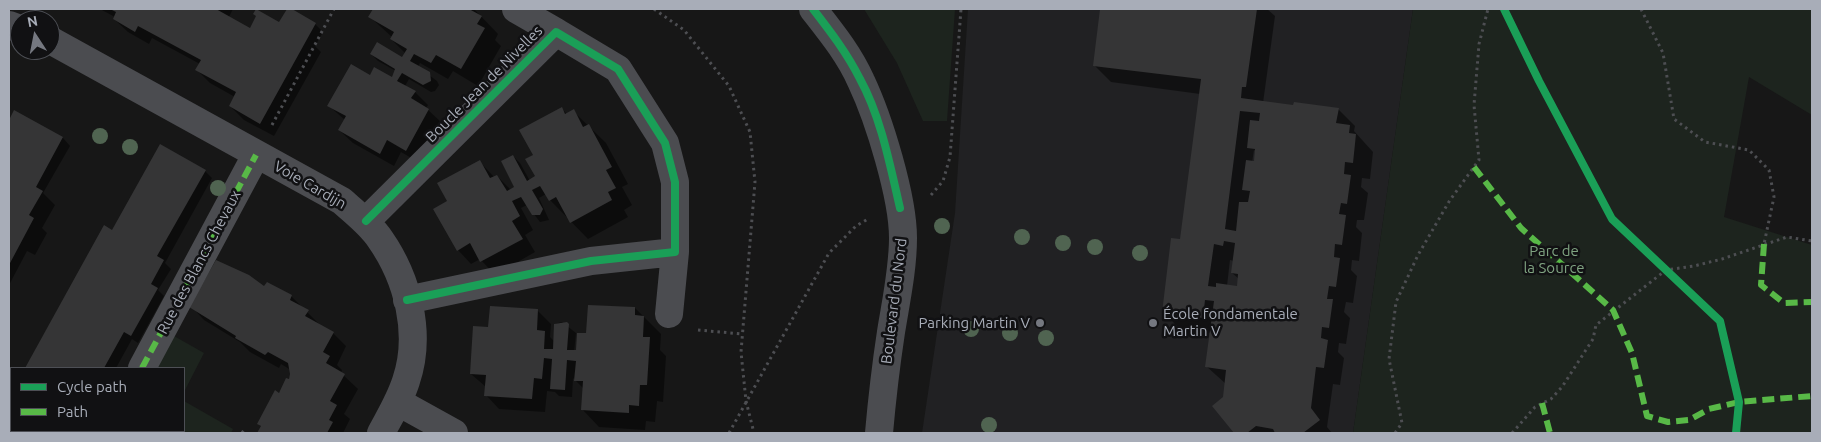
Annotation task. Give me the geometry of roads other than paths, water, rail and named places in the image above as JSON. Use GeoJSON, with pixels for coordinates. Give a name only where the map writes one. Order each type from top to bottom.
{"type":"FeatureCollection","features":[{"type":"Feature","properties":{"kind":"street","name":"Boucle Jean de Nivelles"},"geometry":{"type":"LineString","coordinates":[[516,9],[618,69],[665,143],[674,182],[675,252],[669,314]]}},
{"type":"Feature","properties":{"kind":"street","name":"Boulevard du Nord"},"geometry":{"type":"LineString","coordinates":[[813,9],[840,44],[861,81],[892,170],[889,210],[903,236],[901,266],[885,370],[879,433]]}},
{"type":"Feature","properties":{"kind":"street","name":"Boucle Jean de Nivelles"},"geometry":{"type":"LineString","coordinates":[[366,221],[556,32]]}},
{"type":"Feature","properties":{"kind":"street","name":"Voie Cardijn"},"geometry":{"type":"LineString","coordinates":[[60,46],[342,201],[366,221],[380,238],[392,258],[403,283],[412,323],[411,354],[407,380],[398,402],[381,433]]}},
{"type":"Feature","properties":{"kind":"street","name":"Rue des Blancs Chevaux"},"geometry":{"type":"LineString","coordinates":[[143,367],[256,155]]}},
{"type":"Feature","properties":{"kind":"street"},"geometry":{"type":"LineString","coordinates":[[408,300],[591,261],[675,252]]}},
{"type":"Feature","properties":{"kind":"street"},"geometry":{"type":"LineString","coordinates":[[398,402],[454,433]]}},
{"type":"Feature","properties":{"kind":"place","name":"Parking Martin V"},"geometry":{"type":"Point","coordinates":[1040,323]}},
{"type":"Feature","properties":{"kind":"place","name":"École fondamentale Martin V"},"geometry":{"type":"Point","coordinates":[1153,323]}},
{"type":"Feature","properties":{"kind":"park label","name":"Parc de la Source"},"geometry":{"type":"Point","coordinates":[1554,260]}}]}
